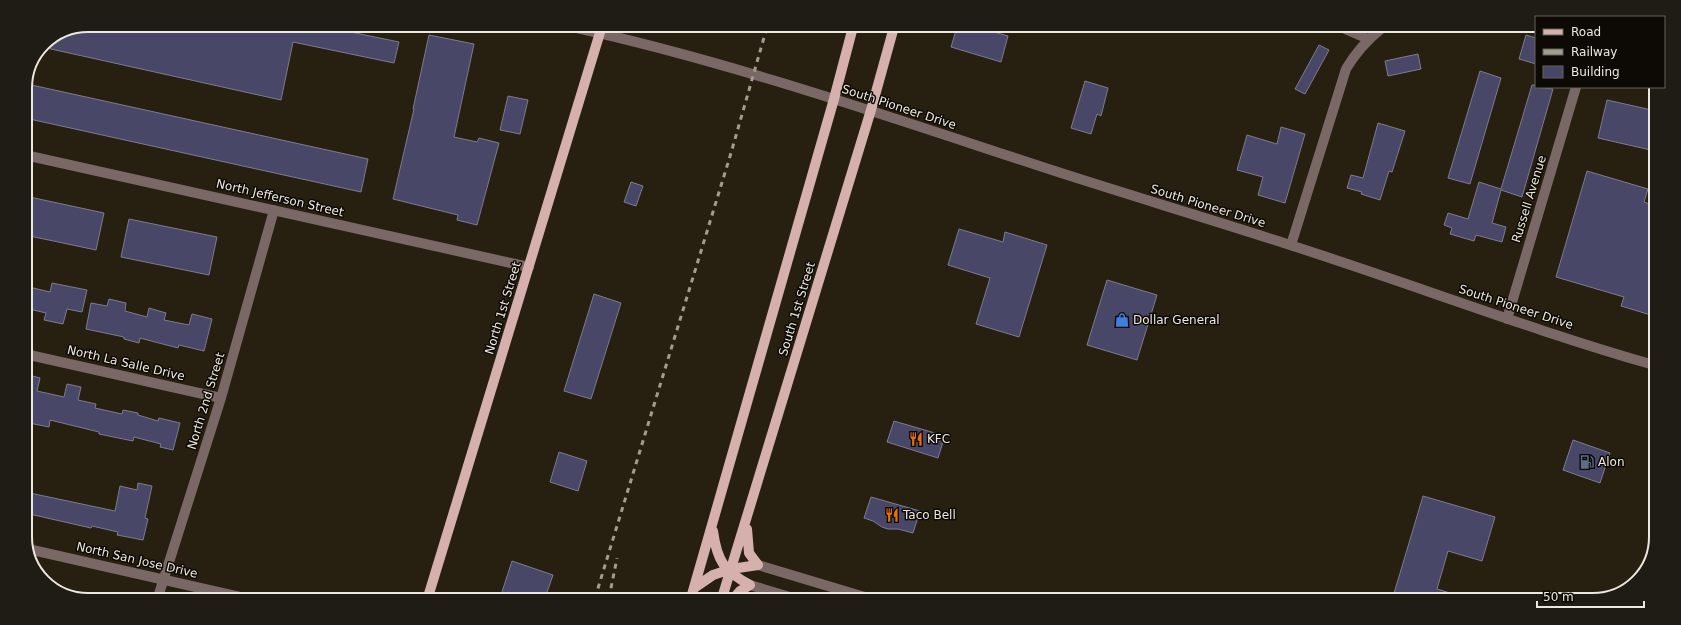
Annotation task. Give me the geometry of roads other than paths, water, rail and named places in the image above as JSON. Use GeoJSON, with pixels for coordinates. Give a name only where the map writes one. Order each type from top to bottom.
{"type":"FeatureCollection","features":[{"type":"Feature","properties":{"kind":"main road","name":"North 1st Street"},"geometry":{"type":"LineString","coordinates":[[429,593],[600,32]]}},
{"type":"Feature","properties":{"kind":"main road","name":"South 1st Street"},"geometry":{"type":"LineString","coordinates":[[692,593],[834,99],[852,32]]}},
{"type":"Feature","properties":{"kind":"main road","name":"South 1st Street"},"geometry":{"type":"LineString","coordinates":[[723,593],[871,110],[893,32]]}},
{"type":"Feature","properties":{"kind":"main road"},"geometry":{"type":"LineString","coordinates":[[694,588],[713,574],[758,565],[749,553],[747,540],[747,517]]}},
{"type":"Feature","properties":{"kind":"main road"},"geometry":{"type":"LineString","coordinates":[[712,526],[715,548],[720,561],[730,571],[750,585],[738,593]]}},
{"type":"Feature","properties":{"kind":"street","name":"South Pioneer Drive"},"geometry":{"type":"LineString","coordinates":[[608,32],[871,110],[1091,184],[1291,245],[1507,318],[1649,363]]}},
{"type":"Feature","properties":{"kind":"street"},"geometry":{"type":"LineString","coordinates":[[1352,32],[1368,39]]}},
{"type":"Feature","properties":{"kind":"street"},"geometry":{"type":"LineString","coordinates":[[1291,245],[1346,69],[1354,54],[1377,32]]}},
{"type":"Feature","properties":{"kind":"street","name":"Russell Avenue"},"geometry":{"type":"LineString","coordinates":[[1507,318],[1576,88]]}},
{"type":"Feature","properties":{"kind":"street","name":"North Jefferson Street"},"geometry":{"type":"LineString","coordinates":[[32,157],[529,267]]}},
{"type":"Feature","properties":{"kind":"street","name":"North 2nd Street"},"geometry":{"type":"LineString","coordinates":[[159,593],[221,398],[274,210]]}},
{"type":"Feature","properties":{"kind":"street","name":"North La Salle Drive"},"geometry":{"type":"LineString","coordinates":[[32,356],[221,398]]}},
{"type":"Feature","properties":{"kind":"street","name":"North San Jose Drive"},"geometry":{"type":"LineString","coordinates":[[34,550],[223,593]]}},
{"type":"Feature","properties":{"kind":"street"},"geometry":{"type":"LineString","coordinates":[[758,565],[851,593]]}},
{"type":"Feature","properties":{"kind":"street"},"geometry":{"type":"LineString","coordinates":[[750,585],[776,593]]}},
{"type":"Feature","properties":{"kind":"railway"},"geometry":{"type":"LineString","coordinates":[[597,593],[731,153],[766,32]]}},
{"type":"Feature","properties":{"kind":"railway"},"geometry":{"type":"LineString","coordinates":[[610,593],[617,558]]}},
{"type":"Feature","properties":{"kind":"place","name":"Dollar General"},"geometry":{"type":"Point","coordinates":[1122,320]}},
{"type":"Feature","properties":{"kind":"place","name":"KFC"},"geometry":{"type":"Point","coordinates":[916,439]}},
{"type":"Feature","properties":{"kind":"place","name":"Alon"},"geometry":{"type":"Point","coordinates":[1587,462]}},
{"type":"Feature","properties":{"kind":"place","name":"Taco Bell"},"geometry":{"type":"Point","coordinates":[892,515]}}]}
